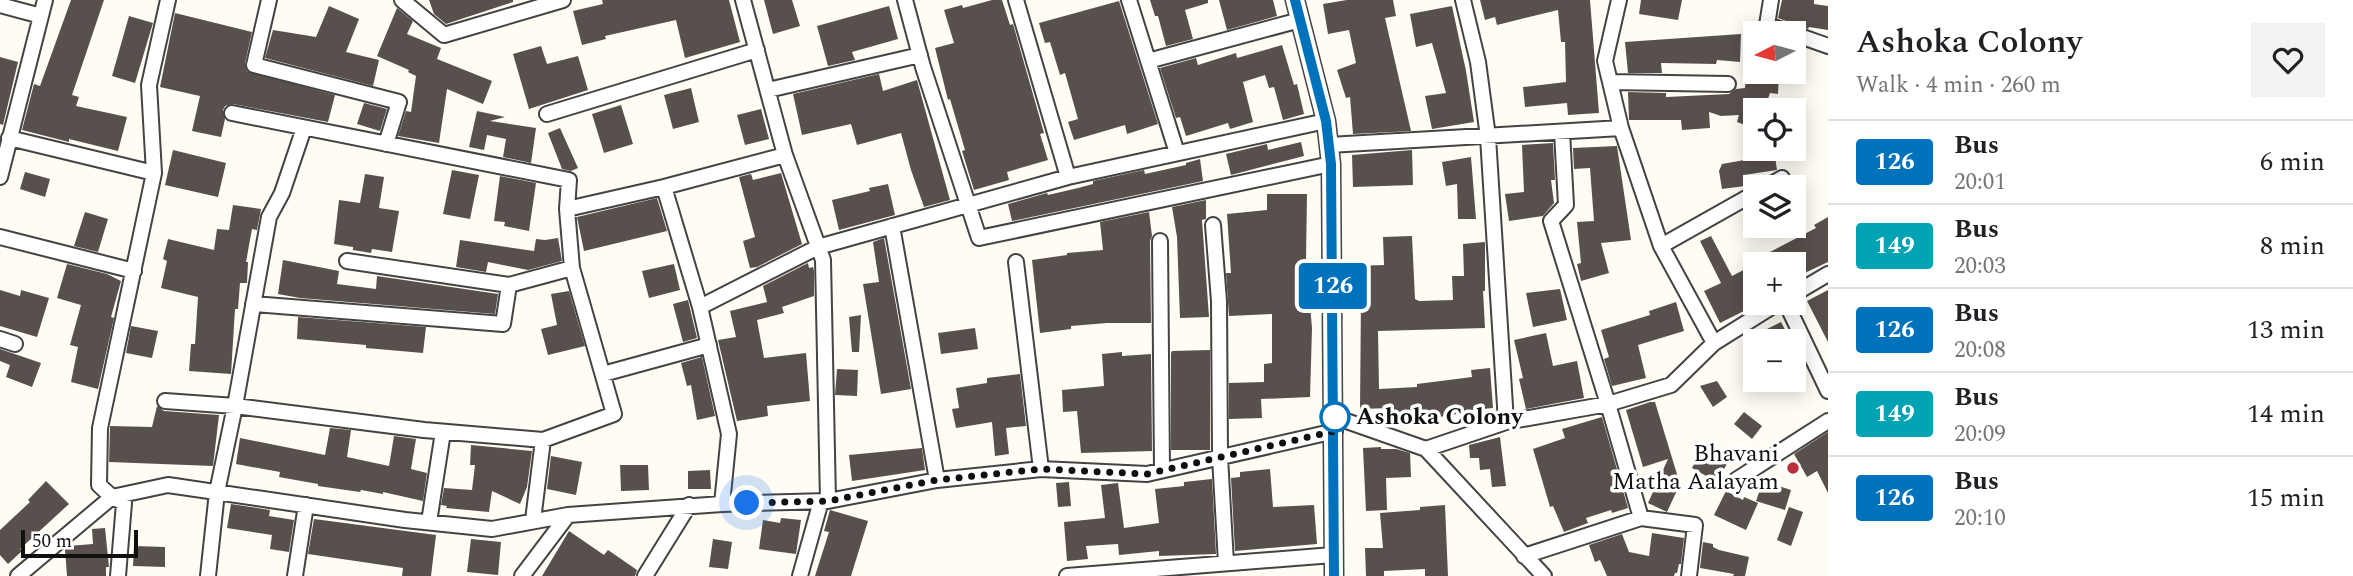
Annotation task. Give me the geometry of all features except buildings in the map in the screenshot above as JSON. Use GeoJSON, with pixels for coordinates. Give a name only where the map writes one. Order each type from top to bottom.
{"type":"FeatureCollection","features":[{"type":"Feature","properties":{"kind":"street"},"geometry":{"type":"LineString","coordinates":[[0,177],[45,0]]}},
{"type":"Feature","properties":{"kind":"street"},"geometry":{"type":"LineString","coordinates":[[118,576],[124,503],[112,497],[99,485],[100,428],[154,173],[149,85],[168,0]]}},
{"type":"Feature","properties":{"kind":"street"},"geometry":{"type":"LineString","coordinates":[[269,0],[254,65],[399,102],[386,144]]}},
{"type":"Feature","properties":{"kind":"street"},"geometry":{"type":"LineString","coordinates":[[402,0],[444,35],[564,0]]}},
{"type":"Feature","properties":{"kind":"street"},"geometry":{"type":"LineString","coordinates":[[743,0],[785,155],[822,260],[825,501],[800,576]]}},
{"type":"Feature","properties":{"kind":"street"},"geometry":{"type":"LineString","coordinates":[[905,0],[979,238],[1331,164]]}},
{"type":"Feature","properties":{"kind":"street"},"geometry":{"type":"LineString","coordinates":[[1016,0],[1068,177]]}},
{"type":"Feature","properties":{"kind":"street"},"geometry":{"type":"LineString","coordinates":[[1129,0],[1177,153]]}},
{"type":"Feature","properties":{"kind":"street"},"geometry":{"type":"LineString","coordinates":[[1295,0],[1326,121],[1331,164],[1335,424],[1334,576]]}},
{"type":"Feature","properties":{"kind":"street"},"geometry":{"type":"LineString","coordinates":[[1462,0],[1478,62],[1488,137],[1506,422]]}},
{"type":"Feature","properties":{"kind":"street"},"geometry":{"type":"LineString","coordinates":[[1619,0],[1605,61],[1621,128],[1661,246],[1714,343]]}},
{"type":"Feature","properties":{"kind":"street"},"geometry":{"type":"LineString","coordinates":[[1768,21],[1771,0]]}},
{"type":"Feature","properties":{"kind":"street"},"geometry":{"type":"LineString","coordinates":[[0,5],[41,16]]}},
{"type":"Feature","properties":{"kind":"street"},"geometry":{"type":"LineString","coordinates":[[1148,61],[1300,20]]}},
{"type":"Feature","properties":{"kind":"street"},"geometry":{"type":"LineString","coordinates":[[1806,38],[1828,46]]}},
{"type":"Feature","properties":{"kind":"street"},"geometry":{"type":"LineString","coordinates":[[547,114],[757,50]]}},
{"type":"Feature","properties":{"kind":"street"},"geometry":{"type":"LineString","coordinates":[[768,90],[920,55]]}},
{"type":"Feature","properties":{"kind":"street"},"geometry":{"type":"LineString","coordinates":[[1611,82],[1728,84]]}},
{"type":"Feature","properties":{"kind":"street"},"geometry":{"type":"LineString","coordinates":[[165,401],[235,406],[443,432],[543,440],[614,414],[572,268],[567,209],[569,180],[232,113]]}},
{"type":"Feature","properties":{"kind":"street"},"geometry":{"type":"LineString","coordinates":[[700,307],[818,247],[1068,177],[1326,121]]}},
{"type":"Feature","properties":{"kind":"street"},"geometry":{"type":"LineString","coordinates":[[208,576],[217,492],[269,217],[282,193],[304,128]]}},
{"type":"Feature","properties":{"kind":"street"},"geometry":{"type":"LineString","coordinates":[[1329,145],[1621,128]]}},
{"type":"Feature","properties":{"kind":"street"},"geometry":{"type":"LineString","coordinates":[[1562,132],[1566,205],[1551,221],[1641,518]]}},
{"type":"Feature","properties":{"kind":"street"},"geometry":{"type":"LineString","coordinates":[[9,138],[154,173]]}},
{"type":"Feature","properties":{"kind":"street"},"geometry":{"type":"LineString","coordinates":[[567,209],[785,155]]}},
{"type":"Feature","properties":{"kind":"street"},"geometry":{"type":"LineString","coordinates":[[664,187],[700,307],[729,434],[722,504]]}},
{"type":"Feature","properties":{"kind":"street"},"geometry":{"type":"LineString","coordinates":[[1661,246],[1743,201]]}},
{"type":"Feature","properties":{"kind":"street"},"geometry":{"type":"LineString","coordinates":[[1213,225],[1219,301],[1220,457],[1226,563]]}},
{"type":"Feature","properties":{"kind":"street"},"geometry":{"type":"LineString","coordinates":[[892,226],[937,480]]}},
{"type":"Feature","properties":{"kind":"street"},"geometry":{"type":"LineString","coordinates":[[0,237],[134,271]]}},
{"type":"Feature","properties":{"kind":"street"},"geometry":{"type":"LineString","coordinates":[[1160,241],[1162,470]]}},
{"type":"Feature","properties":{"kind":"street"},"geometry":{"type":"LineString","coordinates":[[347,261],[509,285],[572,268]]}},
{"type":"Feature","properties":{"kind":"street"},"geometry":{"type":"LineString","coordinates":[[1016,262],[1041,469]]}},
{"type":"Feature","properties":{"kind":"street"},"geometry":{"type":"LineString","coordinates":[[1806,287],[1828,274]]}},
{"type":"Feature","properties":{"kind":"street"},"geometry":{"type":"LineString","coordinates":[[253,304],[503,324],[509,285]]}},
{"type":"Feature","properties":{"kind":"street"},"geometry":{"type":"LineString","coordinates":[[1426,449],[1506,422],[1608,404],[1671,385],[1714,343],[1760,315]]}},
{"type":"Feature","properties":{"kind":"street"},"geometry":{"type":"LineString","coordinates":[[1792,315],[1828,391]]}},
{"type":"Feature","properties":{"kind":"street"},"geometry":{"type":"LineString","coordinates":[[0,339],[15,344]]}},
{"type":"Feature","properties":{"kind":"street"},"geometry":{"type":"LineString","coordinates":[[603,374],[709,345]]}},
{"type":"Feature","properties":{"kind":"street"},"geometry":{"type":"LineString","coordinates":[[1736,480],[1828,421]]}},
{"type":"Feature","properties":{"kind":"street"},"geometry":{"type":"LineString","coordinates":[[18,576],[112,497],[168,485],[492,529],[569,515],[689,505],[825,501],[937,480],[1041,469],[1147,474],[1220,457],[1335,424],[1426,449],[1544,576]]}},
{"type":"Feature","properties":{"kind":"street"},"geometry":{"type":"LineString","coordinates":[[429,522],[443,432]]}},
{"type":"Feature","properties":{"kind":"street"},"geometry":{"type":"LineString","coordinates":[[533,520],[543,440]]}},
{"type":"Feature","properties":{"kind":"street"},"geometry":{"type":"LineString","coordinates":[[295,576],[306,505]]}},
{"type":"Feature","properties":{"kind":"street"},"geometry":{"type":"LineString","coordinates":[[645,576],[689,505]]}},
{"type":"Feature","properties":{"kind":"street"},"geometry":{"type":"LineString","coordinates":[[522,576],[569,515]]}},
{"type":"Feature","properties":{"kind":"street"},"geometry":{"type":"LineString","coordinates":[[1524,556],[1641,518],[1696,525],[1689,576]]}},
{"type":"Feature","properties":{"kind":"street"},"geometry":{"type":"LineString","coordinates":[[1067,576],[1333,555]]}},
{"type":"Feature","properties":{"kind":"bus line","name":"126"},"geometry":{"type":"LineString","coordinates":[[1295,0],[1326,121],[1331,164],[1334,576]]}},
{"type":"Feature","properties":{"kind":"place","name":"Ashoka Colony"},"geometry":{"type":"Point","coordinates":[1335,417]}},
{"type":"Feature","properties":{"kind":"place","name":"Bhavani Matha Aalayam"},"geometry":{"type":"Point","coordinates":[1793,468]}},
{"type":"Feature","properties":{"kind":"route"},"geometry":{"type":"LineString","coordinates":[[747,503],[828,501],[937,480],[1041,469],[1147,474],[1335,431],[1335,417]]}}]}
